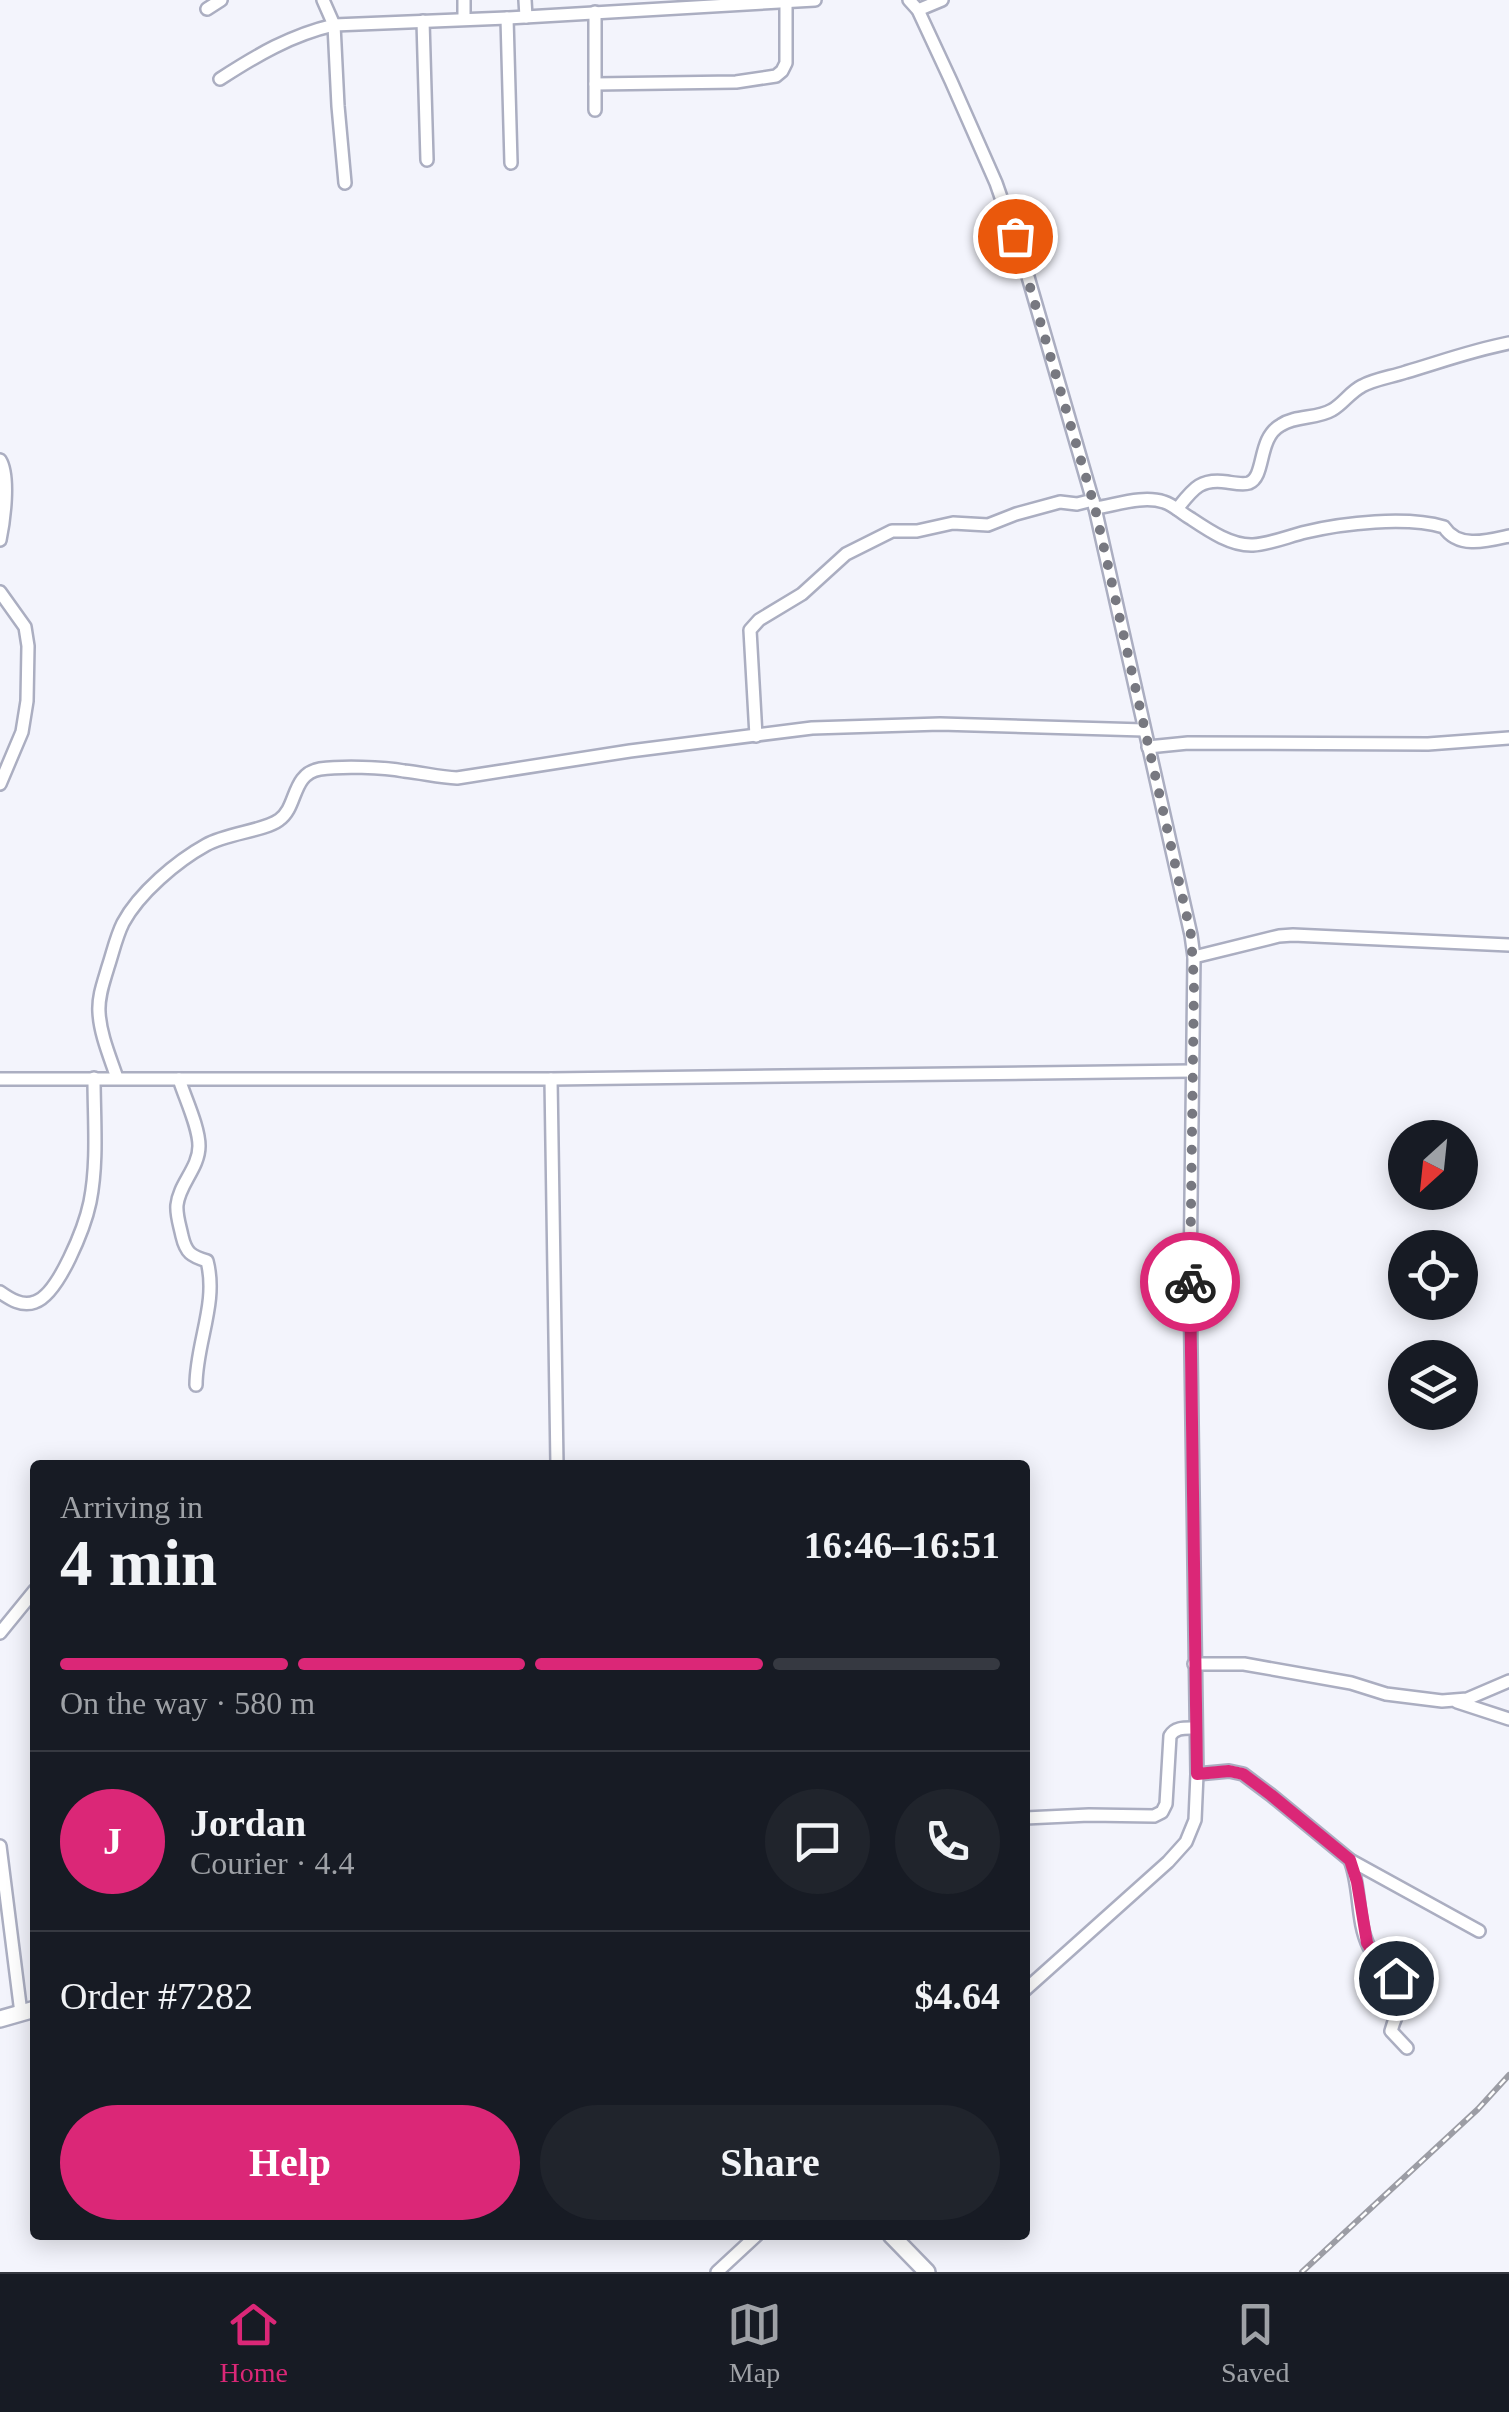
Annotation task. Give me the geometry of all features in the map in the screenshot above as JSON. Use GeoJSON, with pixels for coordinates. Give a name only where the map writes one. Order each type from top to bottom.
{"type":"FeatureCollection","features":[{"type":"Feature","properties":{"kind":"street"},"geometry":{"type":"LineString","coordinates":[[207,9],[221,0]]}},
{"type":"Feature","properties":{"kind":"street"},"geometry":{"type":"LineString","coordinates":[[323,0],[334,25],[345,183]]}},
{"type":"Feature","properties":{"kind":"street"},"geometry":{"type":"LineString","coordinates":[[464,0],[464,19]]}},
{"type":"Feature","properties":{"kind":"street"},"geometry":{"type":"LineString","coordinates":[[525,0],[526,16]]}},
{"type":"Feature","properties":{"kind":"street"},"geometry":{"type":"LineString","coordinates":[[220,79],[281,42],[334,25],[596,12],[610,5],[815,0]]}},
{"type":"Feature","properties":{"kind":"street"},"geometry":{"type":"LineString","coordinates":[[942,0],[914,5],[988,166],[1019,247],[1094,504],[1194,957],[1190,1282],[1197,1774],[1194,1820],[1186,1842],[1168,1862],[1030,1986]]}},
{"type":"Feature","properties":{"kind":"street"},"geometry":{"type":"LineString","coordinates":[[594,84],[736,82],[776,76],[786,63],[786,1]]}},
{"type":"Feature","properties":{"kind":"street"},"geometry":{"type":"LineString","coordinates":[[595,110],[596,12]]}},
{"type":"Feature","properties":{"kind":"street"},"geometry":{"type":"LineString","coordinates":[[507,18],[511,163]]}},
{"type":"Feature","properties":{"kind":"street"},"geometry":{"type":"LineString","coordinates":[[423,21],[427,160]]}},
{"type":"Feature","properties":{"kind":"street"},"geometry":{"type":"LineString","coordinates":[[1176,508],[1204,482],[1253,481],[1266,442],[1284,422],[1328,412],[1370,382],[1509,343]]}},
{"type":"Feature","properties":{"kind":"street"},"geometry":{"type":"LineString","coordinates":[[0,460],[6,477],[0,540]]}},
{"type":"Feature","properties":{"kind":"street"},"geometry":{"type":"LineString","coordinates":[[756,736],[750,630],[759,620],[802,594],[846,554],[892,532],[918,531],[953,522],[988,526],[1060,502],[1148,500],[1169,503],[1228,540],[1243,544],[1254,545],[1312,530],[1389,521],[1434,524],[1444,527],[1458,540],[1484,542],[1509,536]]}},
{"type":"Feature","properties":{"kind":"street"},"geometry":{"type":"LineString","coordinates":[[0,592],[24,628],[28,646],[22,732],[0,784]]}},
{"type":"Feature","properties":{"kind":"street"},"geometry":{"type":"LineString","coordinates":[[117,1078],[99,1009],[100,992],[126,918],[165,874],[186,857],[210,842],[281,820],[300,781],[309,772],[322,768],[387,769],[457,778],[812,728],[940,724],[1144,730]]}},
{"type":"Feature","properties":{"kind":"street"},"geometry":{"type":"LineString","coordinates":[[1148,747],[1224,742],[1428,744],[1509,738]]}},
{"type":"Feature","properties":{"kind":"street"},"geometry":{"type":"LineString","coordinates":[[1194,957],[1294,935],[1509,945]]}},
{"type":"Feature","properties":{"kind":"street"},"geometry":{"type":"LineString","coordinates":[[0,1079],[1191,1071]]}},
{"type":"Feature","properties":{"kind":"street"},"geometry":{"type":"LineString","coordinates":[[0,1292],[20,1303],[34,1304],[44,1297],[71,1256],[90,1203],[94,1078]]}},
{"type":"Feature","properties":{"kind":"street"},"geometry":{"type":"LineString","coordinates":[[179,1078],[199,1149],[180,1194],[178,1211],[187,1251],[207,1262],[210,1286],[196,1363],[196,1385]]}},
{"type":"Feature","properties":{"kind":"street"},"geometry":{"type":"LineString","coordinates":[[551,1078],[557,1460]]}},
{"type":"Feature","properties":{"kind":"street"},"geometry":{"type":"LineString","coordinates":[[0,1633],[30,1596]]}},
{"type":"Feature","properties":{"kind":"street"},"geometry":{"type":"LineString","coordinates":[[1194,1664],[1244,1664],[1338,1680],[1407,1698],[1457,1702],[1509,1719]]}},
{"type":"Feature","properties":{"kind":"street"},"geometry":{"type":"LineString","coordinates":[[1457,1702],[1509,1681]]}},
{"type":"Feature","properties":{"kind":"street"},"geometry":{"type":"LineString","coordinates":[[1030,1818],[1154,1816],[1162,1812],[1166,1804],[1170,1736],[1178,1729],[1194,1728]]}},
{"type":"Feature","properties":{"kind":"street"},"geometry":{"type":"LineString","coordinates":[[1197,1774],[1243,1774],[1350,1860],[1479,1932]]}},
{"type":"Feature","properties":{"kind":"street"},"geometry":{"type":"LineString","coordinates":[[0,1846],[28,2011],[0,2018]]}},
{"type":"Feature","properties":{"kind":"street"},"geometry":{"type":"LineString","coordinates":[[1350,1860],[1367,1943],[1400,1984],[1401,2011],[1391,2030],[1407,2048]]}},
{"type":"Feature","properties":{"kind":"street"},"geometry":{"type":"LineString","coordinates":[[717,2272],[752,2240]]}},
{"type":"Feature","properties":{"kind":"street"},"geometry":{"type":"LineString","coordinates":[[897,2240],[926,2272]]}},
{"type":"Feature","properties":{"kind":"railway"},"geometry":{"type":"LineString","coordinates":[[1302,2272],[1478,2109],[1509,2075]]}},
{"type":"Feature","properties":{"kind":"way so far"},"geometry":{"type":"LineString","coordinates":[[1015,236],[1095,508],[1191,935],[1194,982],[1190,1282]]}},
{"type":"Feature","properties":{"kind":"route"},"geometry":{"type":"LineString","coordinates":[[1190,1282],[1197,1774],[1243,1774],[1350,1860],[1367,1943],[1396,1978]]}}]}
